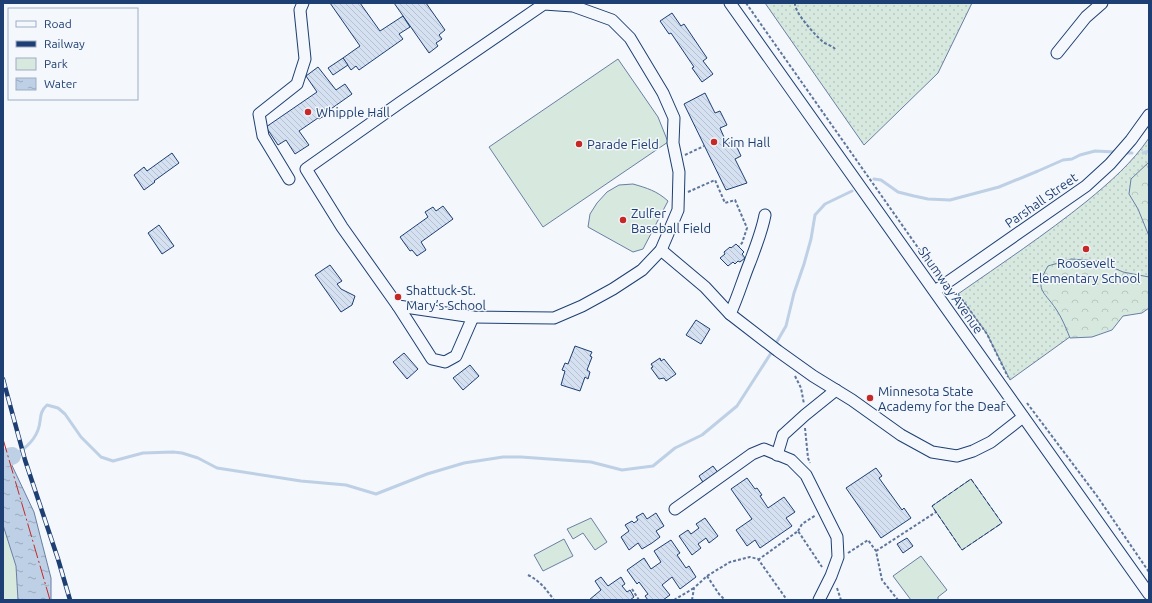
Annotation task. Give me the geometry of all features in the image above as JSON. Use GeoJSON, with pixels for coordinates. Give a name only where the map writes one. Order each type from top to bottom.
{"type":"FeatureCollection","features":[{"type":"Feature","properties":{"kind":"street"},"geometry":{"type":"LineString","coordinates":[[288,179],[263,136],[258,114],[297,84],[305,59],[300,10],[303,3]]}},
{"type":"Feature","properties":{"kind":"street","name":"Shumway Avenue"},"geometry":{"type":"LineString","coordinates":[[730,3],[1149,594]]}},
{"type":"Feature","properties":{"kind":"street"},"geometry":{"type":"LineString","coordinates":[[1057,53],[1086,17],[1102,3]]}},
{"type":"Feature","properties":{"kind":"street"},"geometry":{"type":"LineString","coordinates":[[398,306],[473,317],[554,318],[582,306],[613,289],[642,270],[661,250],[678,210],[679,172],[674,143],[674,118],[663,94],[630,38],[612,20],[573,6],[544,4],[306,169],[342,227],[398,306],[432,360],[445,362],[456,356],[473,317]]}},
{"type":"Feature","properties":{"kind":"street","name":"Parshall Street"},"geometry":{"type":"LineString","coordinates":[[935,291],[1086,186],[1110,164],[1131,140],[1149,115]]}},
{"type":"Feature","properties":{"kind":"street"},"geometry":{"type":"LineString","coordinates":[[730,314],[741,290],[766,214]]}},
{"type":"Feature","properties":{"kind":"street"},"geometry":{"type":"LineString","coordinates":[[661,250],[705,287],[730,314],[774,348],[901,435],[932,452],[957,456],[973,451],[991,442],[1023,417]]}},
{"type":"Feature","properties":{"kind":"street"},"geometry":{"type":"LineString","coordinates":[[777,454],[783,435],[836,390]]}},
{"type":"Feature","properties":{"kind":"street"},"geometry":{"type":"LineString","coordinates":[[675,510],[752,454],[764,449],[791,460],[806,476],[837,537],[838,557],[831,576],[819,600]]}},
{"type":"Feature","properties":{"kind":"path"},"geometry":{"type":"LineString","coordinates":[[746,3],[933,269]]}},
{"type":"Feature","properties":{"kind":"path"},"geometry":{"type":"LineString","coordinates":[[795,3],[796,8],[805,22],[821,40],[833,46],[835,49]]}},
{"type":"Feature","properties":{"kind":"path"},"geometry":{"type":"LineString","coordinates":[[684,155],[704,146]]}},
{"type":"Feature","properties":{"kind":"path"},"geometry":{"type":"LineString","coordinates":[[685,194],[715,180],[725,203],[735,200],[747,228],[742,243],[739,246]]}},
{"type":"Feature","properties":{"kind":"path"},"geometry":{"type":"LineString","coordinates":[[954,294],[958,294],[987,334],[1010,380]]}},
{"type":"Feature","properties":{"kind":"path"},"geometry":{"type":"LineString","coordinates":[[791,373],[802,388],[808,458],[810,465]]}},
{"type":"Feature","properties":{"kind":"path"},"geometry":{"type":"LineString","coordinates":[[1024,399],[1098,496],[1149,572]]}},
{"type":"Feature","properties":{"kind":"path"},"geometry":{"type":"LineString","coordinates":[[758,560],[798,531],[802,524],[824,510]]}},
{"type":"Feature","properties":{"kind":"path"},"geometry":{"type":"LineString","coordinates":[[876,551],[936,512]]}},
{"type":"Feature","properties":{"kind":"path"},"geometry":{"type":"LineString","coordinates":[[798,531],[822,567]]}},
{"type":"Feature","properties":{"kind":"path"},"geometry":{"type":"LineString","coordinates":[[848,553],[868,540],[876,551],[882,580],[898,600]]}},
{"type":"Feature","properties":{"kind":"path"},"geometry":{"type":"LineString","coordinates":[[848,558],[849,549]]}},
{"type":"Feature","properties":{"kind":"path"},"geometry":{"type":"LineString","coordinates":[[674,600],[694,588],[708,576],[730,562],[750,557],[758,560],[787,600]]}},
{"type":"Feature","properties":{"kind":"path"},"geometry":{"type":"LineString","coordinates":[[528,575],[536,579],[554,600]]}},
{"type":"Feature","properties":{"kind":"path"},"geometry":{"type":"LineString","coordinates":[[708,576],[725,600]]}},
{"type":"Feature","properties":{"kind":"path"},"geometry":{"type":"LineString","coordinates":[[839,583],[836,590],[841,600]]}},
{"type":"Feature","properties":{"kind":"path"},"geometry":{"type":"LineString","coordinates":[[692,600],[694,588]]}},
{"type":"Feature","properties":{"kind":"path"},"geometry":{"type":"LineString","coordinates":[[632,589],[640,600]]}},
{"type":"Feature","properties":{"kind":"green space"},"geometry":{"type":"Polygon","coordinates":[[[765,3],[972,3],[938,73],[864,145],[765,3]]]}},
{"type":"Feature","properties":{"kind":"green space","name":"Parade Field"},"geometry":{"type":"Polygon","coordinates":[[[618,59],[658,117],[668,142],[543,227],[489,147],[618,59]]]}},
{"type":"Feature","properties":{"kind":"green space","name":"Roosevelt Elementary School"},"geometry":{"type":"Polygon","coordinates":[[[1149,138],[1149,280],[1010,380],[987,334],[958,294],[1040,237],[1087,201],[1128,164],[1149,138]]]}},
{"type":"Feature","properties":{"kind":"green space"},"geometry":{"type":"Polygon","coordinates":[[[1149,162],[1149,236],[1138,209],[1129,194],[1131,179],[1149,162]]]}},
{"type":"Feature","properties":{"kind":"green space","name":"Zulfer Baseball Field"},"geometry":{"type":"Polygon","coordinates":[[[633,184],[652,190],[668,201],[643,249],[633,252],[588,227],[590,214],[607,192],[619,185],[633,184]]]}},
{"type":"Feature","properties":{"kind":"green space"},"geometry":{"type":"Polygon","coordinates":[[[1071,259],[1098,261],[1123,272],[1149,277],[1149,308],[1142,313],[1123,316],[1112,330],[1092,337],[1070,338],[1060,316],[1044,293],[1041,285],[1048,266],[1071,259]]]}},
{"type":"Feature","properties":{"kind":"green space"},"geometry":{"type":"Polygon","coordinates":[[[3,475],[32,600],[3,600],[3,475]]]}},
{"type":"Feature","properties":{"kind":"green space"},"geometry":{"type":"Polygon","coordinates":[[[971,479],[1002,523],[962,550],[932,506],[971,479]]]}},
{"type":"Feature","properties":{"kind":"green space"},"geometry":{"type":"Polygon","coordinates":[[[591,518],[607,542],[595,550],[583,533],[573,539],[567,529],[591,518]]]}},
{"type":"Feature","properties":{"kind":"green space"},"geometry":{"type":"Polygon","coordinates":[[[564,539],[573,556],[543,571],[534,555],[564,539]]]}},
{"type":"Feature","properties":{"kind":"green space"},"geometry":{"type":"Polygon","coordinates":[[[921,556],[947,590],[938,597],[938,600],[911,600],[893,576],[921,556]]]}},
{"type":"Feature","properties":{"kind":"water"},"geometry":{"type":"Polygon","coordinates":[[[3,449],[34,512],[51,578],[51,600],[18,600],[16,566],[3,525],[3,449]]]}},
{"type":"Feature","properties":{"kind":"building"},"geometry":{"type":"Polygon","coordinates":[[[330,3],[360,3],[380,31],[403,16],[410,27],[399,34],[403,39],[359,70],[356,66],[351,70],[343,58],[360,46],[330,3]]]}},
{"type":"Feature","properties":{"kind":"building"},"geometry":{"type":"Polygon","coordinates":[[[394,3],[426,3],[445,30],[439,35],[442,39],[436,43],[438,46],[429,53],[394,3]]]}},
{"type":"Feature","properties":{"kind":"building"},"geometry":{"type":"Polygon","coordinates":[[[672,13],[681,26],[684,24],[707,58],[703,61],[713,74],[702,82],[692,68],[694,67],[671,33],[669,34],[660,21],[672,13]]]}},
{"type":"Feature","properties":{"kind":"building"},"geometry":{"type":"Polygon","coordinates":[[[343,58],[348,65],[333,75],[328,68],[343,58]]]}},
{"type":"Feature","properties":{"kind":"building","name":"Whipple Hall"},"geometry":{"type":"Polygon","coordinates":[[[318,67],[336,90],[345,84],[352,94],[328,111],[329,113],[319,119],[318,118],[299,131],[309,145],[295,154],[286,140],[278,145],[266,127],[317,92],[306,76],[318,67]]]}},
{"type":"Feature","properties":{"kind":"building","name":"Kim Hall"},"geometry":{"type":"Polygon","coordinates":[[[705,93],[715,113],[720,111],[727,125],[720,128],[727,144],[734,141],[741,156],[735,159],[747,183],[726,190],[684,104],[705,93]]]}},
{"type":"Feature","properties":{"kind":"building"},"geometry":{"type":"Polygon","coordinates":[[[172,153],[179,163],[144,190],[134,175],[144,167],[147,171],[172,153]]]}},
{"type":"Feature","properties":{"kind":"building"},"geometry":{"type":"Polygon","coordinates":[[[443,206],[453,219],[421,242],[426,250],[417,256],[412,250],[410,251],[400,237],[428,217],[425,212],[433,207],[436,211],[443,206]]]}},
{"type":"Feature","properties":{"kind":"building"},"geometry":{"type":"Polygon","coordinates":[[[159,225],[174,246],[162,254],[148,233],[159,225]]]}},
{"type":"Feature","properties":{"kind":"building"},"geometry":{"type":"Polygon","coordinates":[[[736,244],[744,252],[742,254],[745,258],[735,264],[733,262],[728,266],[720,258],[725,254],[724,252],[736,244]]]}},
{"type":"Feature","properties":{"kind":"building"},"geometry":{"type":"Polygon","coordinates":[[[330,265],[342,281],[337,284],[341,289],[355,296],[352,305],[341,312],[315,275],[330,265]]]}},
{"type":"Feature","properties":{"kind":"building"},"geometry":{"type":"Polygon","coordinates":[[[696,320],[710,329],[701,344],[686,335],[696,320]]]}},
{"type":"Feature","properties":{"kind":"building"},"geometry":{"type":"Polygon","coordinates":[[[575,346],[592,352],[590,356],[592,357],[587,370],[590,372],[588,379],[585,377],[580,391],[561,385],[565,371],[562,370],[565,363],[568,364],[575,346]]]}},
{"type":"Feature","properties":{"kind":"building"},"geometry":{"type":"Polygon","coordinates":[[[404,353],[418,369],[407,379],[393,362],[404,353]]]}},
{"type":"Feature","properties":{"kind":"building"},"geometry":{"type":"Polygon","coordinates":[[[660,358],[661,361],[664,359],[676,374],[666,381],[664,378],[659,379],[651,368],[653,367],[651,364],[660,358]]]}},
{"type":"Feature","properties":{"kind":"building"},"geometry":{"type":"Polygon","coordinates":[[[470,365],[479,376],[463,390],[453,378],[470,365]]]}},
{"type":"Feature","properties":{"kind":"building"},"geometry":{"type":"Polygon","coordinates":[[[713,466],[719,474],[704,484],[699,476],[713,466]]]}},
{"type":"Feature","properties":{"kind":"building"},"geometry":{"type":"Polygon","coordinates":[[[876,468],[882,476],[879,478],[902,510],[904,508],[911,518],[881,538],[846,488],[876,468]]]}},
{"type":"Feature","properties":{"kind":"building"},"geometry":{"type":"Polygon","coordinates":[[[747,478],[755,489],[757,488],[762,495],[760,496],[768,508],[784,497],[795,512],[786,518],[792,526],[760,548],[755,540],[747,546],[736,530],[752,519],[731,489],[747,478]]]}},
{"type":"Feature","properties":{"kind":"building"},"geometry":{"type":"Polygon","coordinates":[[[643,513],[647,519],[656,513],[664,526],[656,531],[660,537],[642,549],[638,543],[629,550],[621,537],[629,531],[625,525],[632,521],[634,523],[638,520],[636,517],[643,513]]]}},
{"type":"Feature","properties":{"kind":"building"},"geometry":{"type":"Polygon","coordinates":[[[705,518],[718,536],[709,543],[706,538],[698,544],[701,548],[692,555],[679,536],[688,530],[691,534],[699,528],[696,524],[705,518]]]}},
{"type":"Feature","properties":{"kind":"building"},"geometry":{"type":"Polygon","coordinates":[[[907,538],[913,546],[903,553],[897,544],[907,538]]]}},
{"type":"Feature","properties":{"kind":"building"},"geometry":{"type":"Polygon","coordinates":[[[671,540],[680,553],[677,555],[686,568],[689,566],[696,577],[680,589],[672,577],[662,585],[670,595],[663,600],[648,600],[645,596],[648,594],[639,582],[637,584],[627,570],[644,558],[651,569],[661,562],[654,551],[671,540]]]}},
{"type":"Feature","properties":{"kind":"building"},"geometry":{"type":"Polygon","coordinates":[[[601,577],[608,586],[621,577],[625,584],[622,586],[627,592],[630,590],[634,597],[630,600],[589,600],[601,590],[595,581],[601,577]]]}},
{"type":"Feature","properties":{"kind":"waterway"},"geometry":{"type":"LineString","coordinates":[[874,179],[881,180],[898,192],[928,199],[950,200],[999,187],[1063,160],[1072,159],[1080,155],[1095,151],[1116,152]]}},
{"type":"Feature","properties":{"kind":"waterway"},"geometry":{"type":"LineString","coordinates":[[1143,153],[1149,151]]}},
{"type":"Feature","properties":{"kind":"waterway"},"geometry":{"type":"LineString","coordinates":[[1127,153],[1132,153]]}},
{"type":"Feature","properties":{"kind":"waterway"},"geometry":{"type":"LineString","coordinates":[[775,345],[786,326],[794,293],[811,239],[815,215],[825,204],[852,191]]}},
{"type":"Feature","properties":{"kind":"waterway"},"geometry":{"type":"LineString","coordinates":[[12,456],[24,449],[36,435],[42,411],[47,405],[58,408],[65,414],[81,437],[101,457],[113,461],[143,453],[182,453],[198,458],[217,468],[301,481],[346,485],[376,494],[427,474],[464,463],[503,457],[591,462],[622,470],[653,466],[675,448],[702,435],[737,406],[773,350]]}},
{"type":"Feature","properties":{"kind":"waterway"},"geometry":{"type":"LineString","coordinates":[[3,458],[12,456]]}},
{"type":"Feature","properties":{"kind":"railway"},"geometry":{"type":"LineString","coordinates":[[3,379],[25,460],[70,600]]}},
{"type":"Feature","properties":{"kind":"fence"},"geometry":{"type":"LineString","coordinates":[[971,479],[1002,523],[962,550],[932,506],[971,479]]}},
{"type":"Feature","properties":{"kind":"power"},"geometry":{"type":"LineString","coordinates":[[3,439],[50,600]]}},
{"type":"Feature","properties":{"kind":"place","name":"Whipple Hall"},"geometry":{"type":"Point","coordinates":[308,112]}},
{"type":"Feature","properties":{"kind":"place","name":"Kim Hall"},"geometry":{"type":"Point","coordinates":[714,142]}},
{"type":"Feature","properties":{"kind":"place","name":"Parade Field"},"geometry":{"type":"Point","coordinates":[579,144]}},
{"type":"Feature","properties":{"kind":"place","name":"Zulfer Baseball Field"},"geometry":{"type":"Point","coordinates":[623,220]}},
{"type":"Feature","properties":{"kind":"place","name":"Roosevelt Elementary School"},"geometry":{"type":"Point","coordinates":[1086,249]}},
{"type":"Feature","properties":{"kind":"place","name":"Shattuck-St. Mary’s School"},"geometry":{"type":"Point","coordinates":[398,297]}},
{"type":"Feature","properties":{"kind":"place","name":"Minnesota State Academy for the Deaf"},"geometry":{"type":"Point","coordinates":[870,398]}}]}
